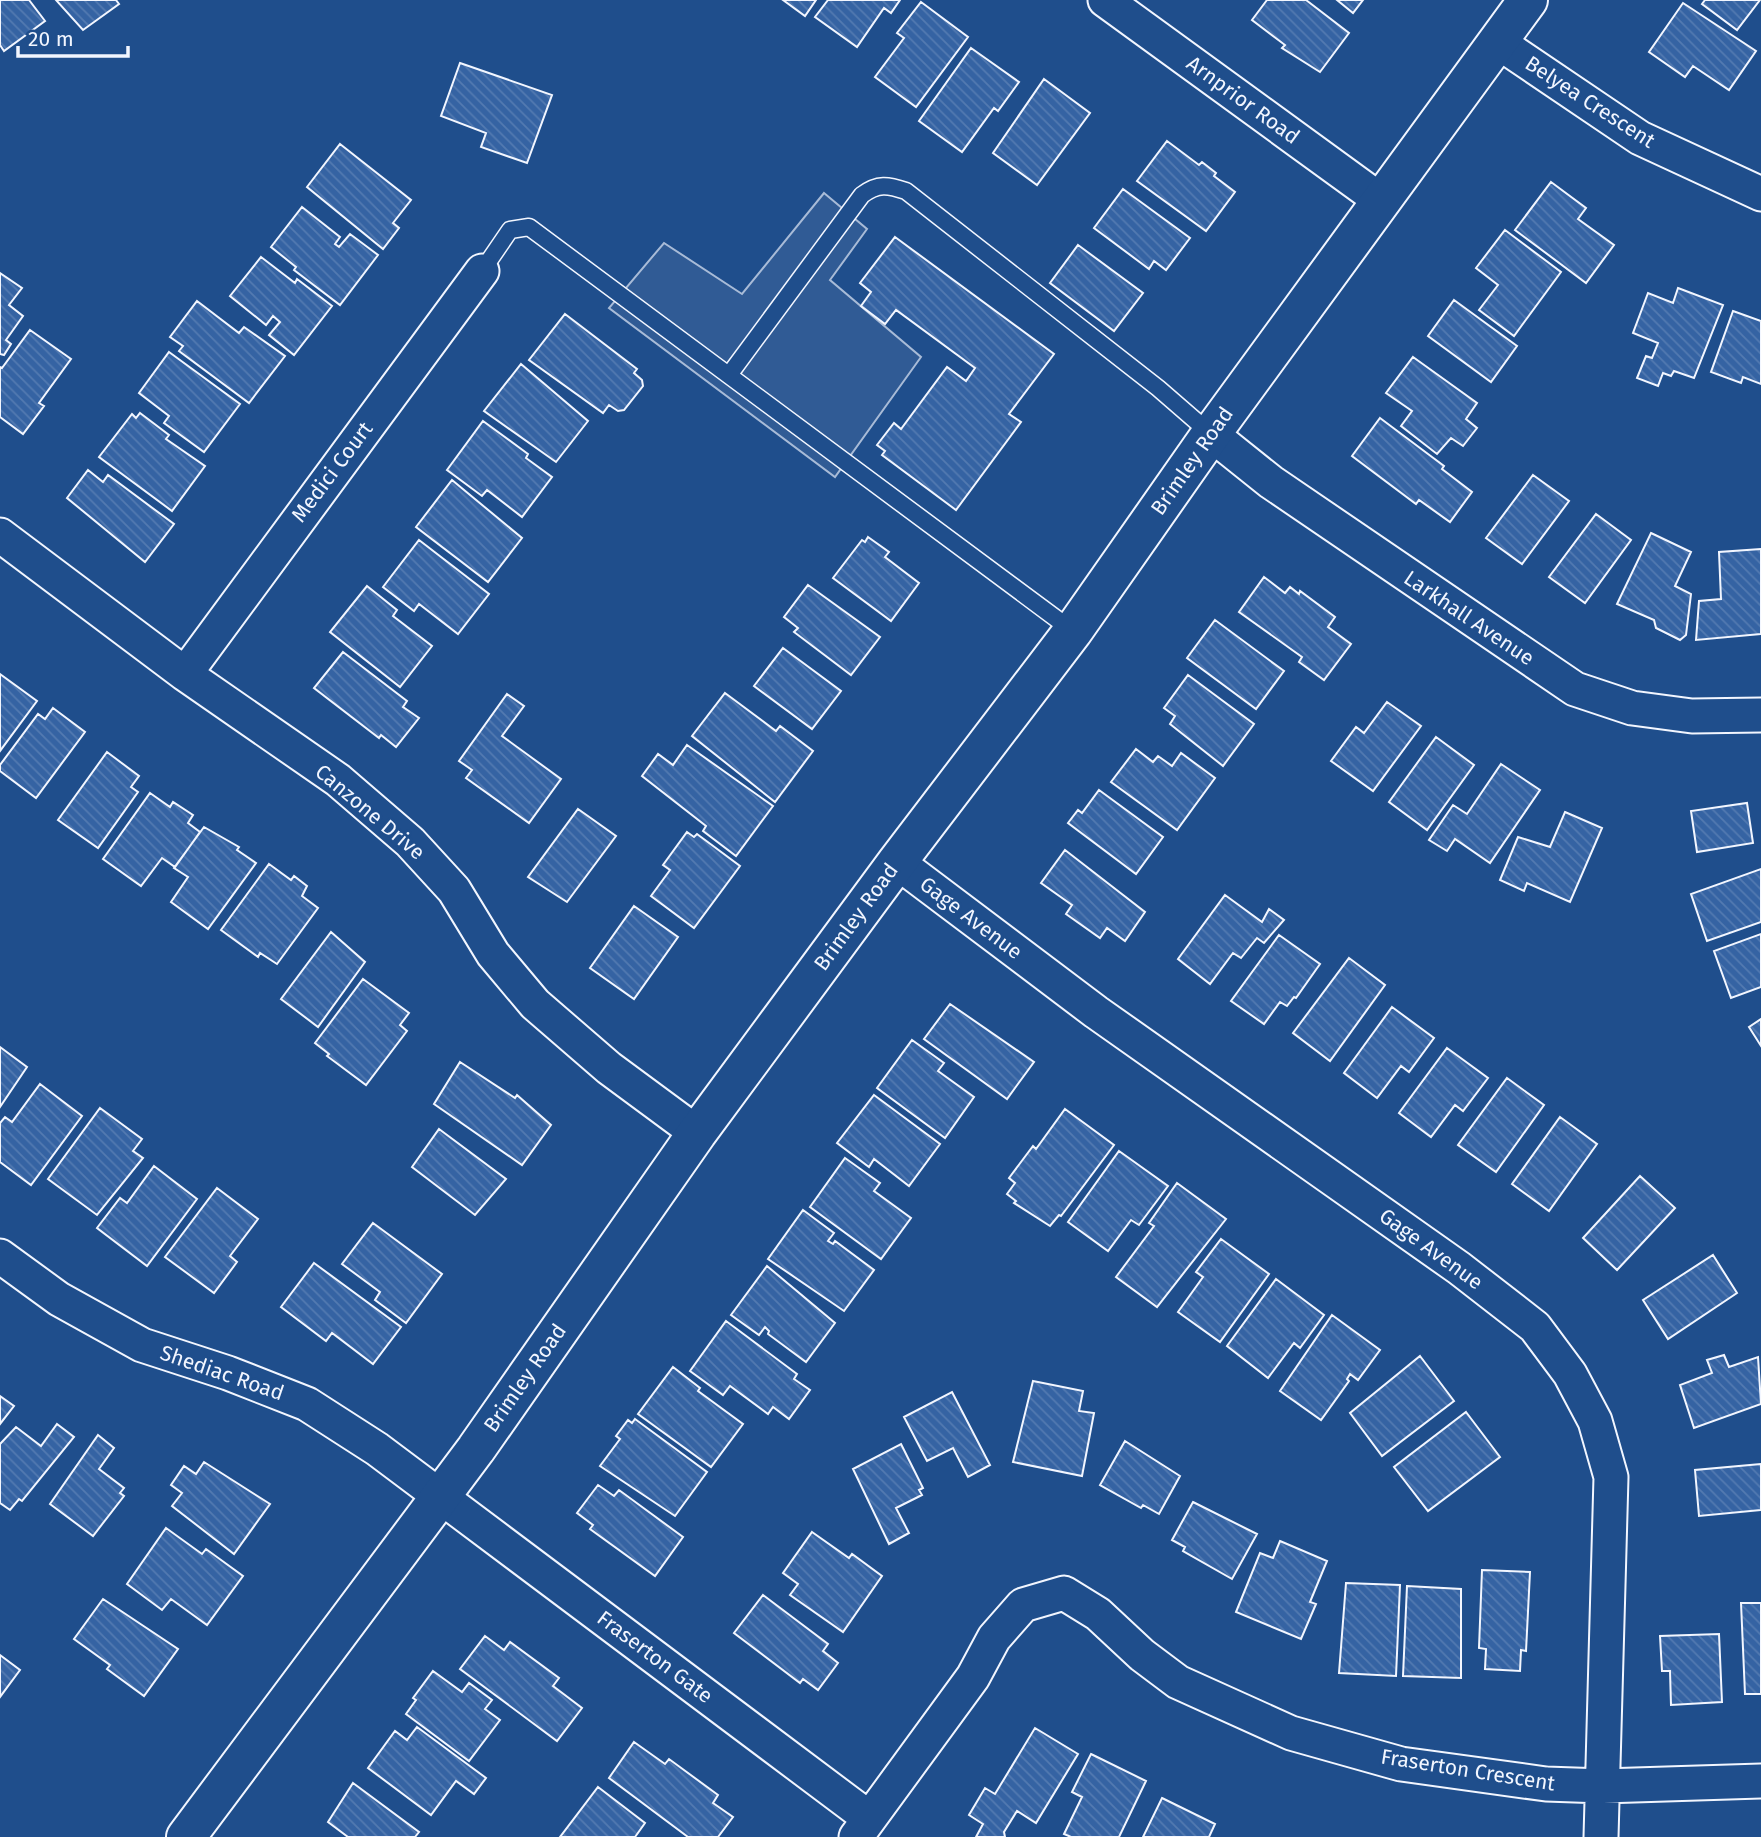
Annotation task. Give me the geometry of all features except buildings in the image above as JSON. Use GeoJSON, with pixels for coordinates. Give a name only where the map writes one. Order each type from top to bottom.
{"type":"FeatureCollection","features":[{"type":"Feature","properties":{"kind":"main road","name":"Brimley Road"},"geometry":{"type":"LineString","coordinates":[[186,1837],[440,1496],[697,1133],[897,862],[1073,631],[1211,434],[1528,0]]}},
{"type":"Feature","properties":{"kind":"street","name":"Arnprior Road"},"geometry":{"type":"LineString","coordinates":[[1105,0],[1380,200]]}},
{"type":"Feature","properties":{"kind":"street","name":"Belyea Crescent"},"geometry":{"type":"LineString","coordinates":[[1498,41],[1640,138],[1761,194]]}},
{"type":"Feature","properties":{"kind":"street","name":"Medici Court"},"geometry":{"type":"LineString","coordinates":[[185,674],[482,271]]}},
{"type":"Feature","properties":{"kind":"street","name":"Larkhall Avenue"},"geometry":{"type":"LineString","coordinates":[[1211,434],[1271,482],[1575,689],[1632,708],[1692,716],[1761,715]]}},
{"type":"Feature","properties":{"kind":"street","name":"Canzone Drive"},"geometry":{"type":"LineString","coordinates":[[0,535],[185,674],[338,780],[410,842],[454,890],[494,954],[535,1004],[609,1068],[697,1133]]}},
{"type":"Feature","properties":{"kind":"street","name":"Gage Avenue"},"geometry":{"type":"LineString","coordinates":[[897,862],[1096,1012],[1459,1268],[1535,1327],[1570,1374],[1595,1421],[1611,1477],[1601,1837]]}},
{"type":"Feature","properties":{"kind":"street","name":"Shediac Road"},"geometry":{"type":"LineString","coordinates":[[0,1256],[59,1299],[142,1345],[228,1373],[307,1404],[377,1449],[440,1496]]}},
{"type":"Feature","properties":{"kind":"street","name":"Fraserton Gate"},"geometry":{"type":"LineString","coordinates":[[440,1496],[863,1827]]}},
{"type":"Feature","properties":{"kind":"street","name":"Fraserton Crescent"},"geometry":{"type":"LineString","coordinates":[[863,1827],[966,1686],[994,1638],[1023,1605],[1064,1593],[1098,1614],[1142,1655],[1178,1682],[1291,1733],[1401,1764],[1546,1784],[1603,1786],[1761,1781]]}},
{"type":"Feature","properties":{"kind":"lane"},"geometry":{"type":"LineString","coordinates":[[729,375],[862,195],[874,187],[887,185],[906,191],[1158,388],[1211,434]]}},
{"type":"Feature","properties":{"kind":"lane"},"geometry":{"type":"LineString","coordinates":[[482,271],[510,230],[529,227],[1073,631]]}},
{"type":"Feature","properties":{"kind":"shaded area"},"geometry":{"type":"Polygon","coordinates":[[[824,193],[867,229],[830,280],[921,357],[835,477],[609,308],[664,243],[742,294],[824,193]]]}}]}
